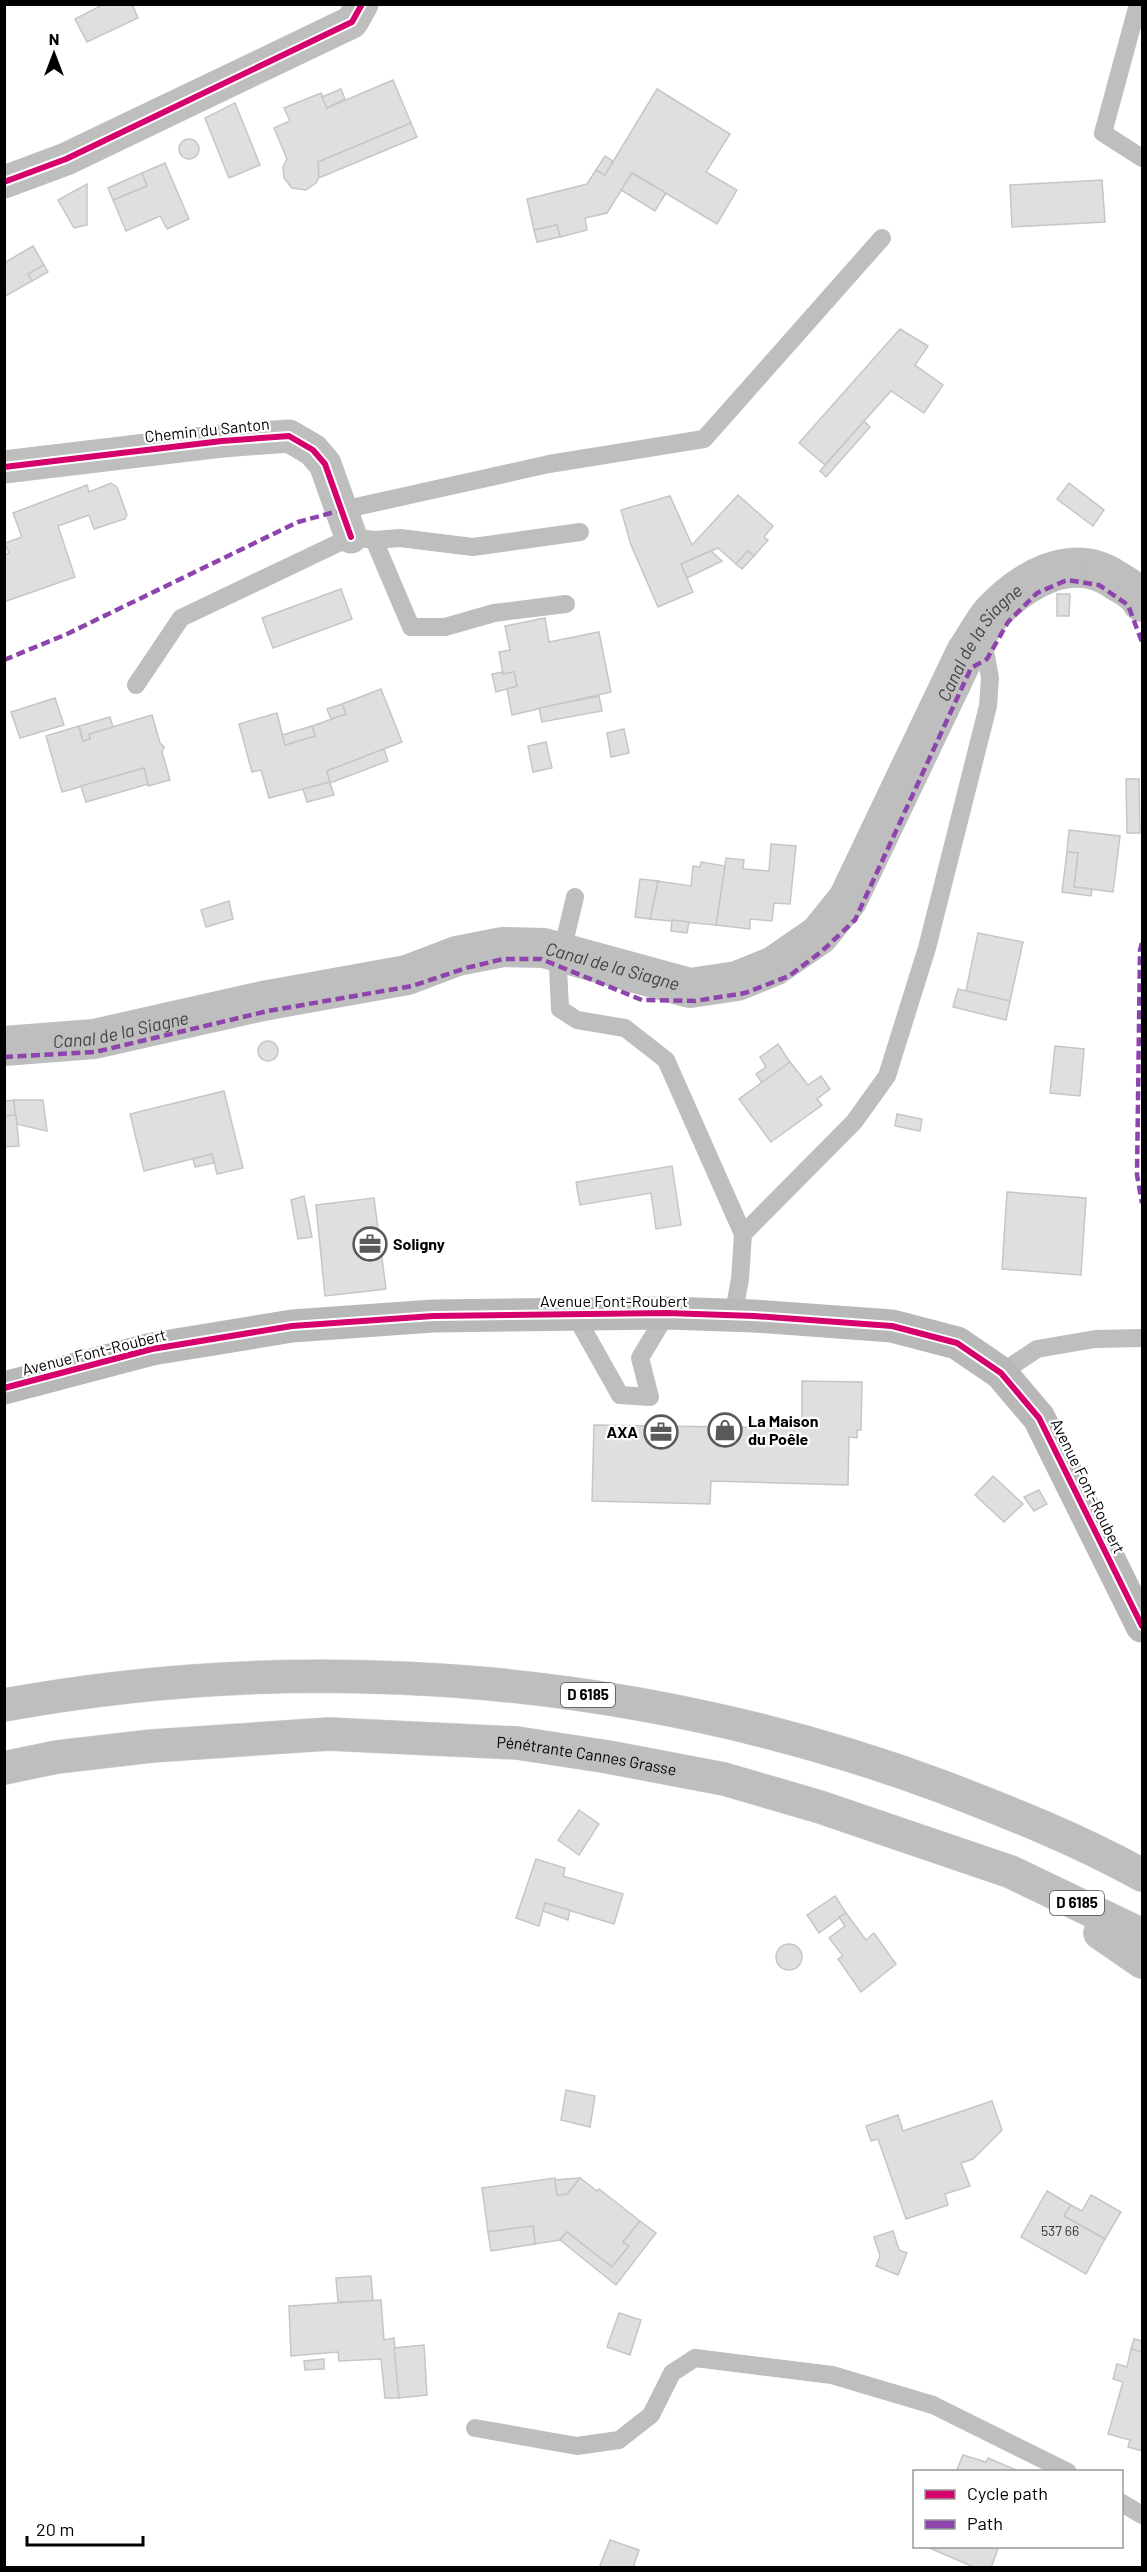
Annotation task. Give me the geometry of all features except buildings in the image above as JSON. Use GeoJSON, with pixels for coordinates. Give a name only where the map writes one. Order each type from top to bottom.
{"type":"FeatureCollection","features":[{"type":"Feature","properties":{"kind":"main road"},"geometry":{"type":"LineString","coordinates":[[4,182],[66,159],[352,22],[362,4]]}},
{"type":"Feature","properties":{"kind":"main road","name":"Chemin du Santon"},"geometry":{"type":"LineString","coordinates":[[4,467],[289,435],[313,450],[325,464],[356,529]]}},
{"type":"Feature","properties":{"kind":"main road","name":"Avenue Font-Roubert"},"geometry":{"type":"LineString","coordinates":[[4,1388],[152,1348],[292,1326],[433,1316],[667,1313],[892,1326],[957,1343],[1001,1373],[1039,1418],[1143,1626]]}},
{"type":"Feature","properties":{"kind":"main road","name":"D 6185"},"geometry":{"type":"LineString","coordinates":[[4,1705],[146,1685],[299,1676],[402,1678],[565,1691],[728,1722],[834,1750],[907,1774],[1042,1826],[1143,1875]]}},
{"type":"Feature","properties":{"kind":"main road","name":"Pénétrante Cannes Grasse"},"geometry":{"type":"LineString","coordinates":[[4,1768],[57,1757],[152,1746],[329,1734],[517,1743],[724,1779],[820,1807],[1011,1872],[1143,1935]]}},
{"type":"Feature","properties":{"kind":"main road"},"geometry":{"type":"LineString","coordinates":[[1011,1872],[1143,1962]]}},
{"type":"Feature","properties":{"kind":"lane"},"geometry":{"type":"LineString","coordinates":[[1138,4],[1103,133],[1143,158]]}},
{"type":"Feature","properties":{"kind":"lane"},"geometry":{"type":"LineString","coordinates":[[136,685],[181,618],[356,529],[549,464],[704,439],[882,238]]}},
{"type":"Feature","properties":{"kind":"lane"},"geometry":{"type":"LineString","coordinates":[[356,529],[400,538],[473,547],[580,532]]}},
{"type":"Feature","properties":{"kind":"lane","name":"Chemin du Santon"},"geometry":{"type":"LineString","coordinates":[[356,529],[411,627],[446,627],[494,612],[566,604]]}},
{"type":"Feature","properties":{"kind":"lane"},"geometry":{"type":"LineString","coordinates":[[743,1234],[854,1122],[887,1076],[927,948],[988,706],[990,678],[977,641]]}},
{"type":"Feature","properties":{"kind":"lane"},"geometry":{"type":"LineString","coordinates":[[575,897],[558,968],[560,1009],[577,1020],[625,1028],[666,1060],[743,1234],[740,1279],[733,1317]]}},
{"type":"Feature","properties":{"kind":"lane"},"geometry":{"type":"LineString","coordinates":[[575,1315],[621,1395],[650,1397],[639,1358],[667,1313]]}},
{"type":"Feature","properties":{"kind":"lane"},"geometry":{"type":"LineString","coordinates":[[1001,1373],[1037,1349],[1095,1339],[1143,1338]]}},
{"type":"Feature","properties":{"kind":"lane"},"geometry":{"type":"LineString","coordinates":[[475,2428],[577,2446],[619,2440],[651,2415],[672,2373],[695,2358],[832,2375],[933,2405],[1064,2470]]}},
{"type":"Feature","properties":{"kind":"lane"},"geometry":{"type":"LineString","coordinates":[[1123,2504],[1143,2515]]}},
{"type":"Feature","properties":{"kind":"path"},"geometry":{"type":"LineString","coordinates":[[1082,579],[1083,560]]}},
{"type":"Feature","properties":{"kind":"path"},"geometry":{"type":"LineString","coordinates":[[1137,1175],[1143,1174]]}},
{"type":"Feature","properties":{"kind":"waterway","name":"Canal de la Siagne"},"geometry":{"type":"LineString","coordinates":[[4,1046],[94,1039],[263,1001],[407,975],[457,956],[503,947],[544,948],[690,988],[737,981],[774,966],[819,935],[848,899],[966,652],[988,617],[1004,601],[1033,580],[1049,573],[1081,568],[1098,571],[1114,579],[1134,592],[1142,602]]}},
{"type":"Feature","properties":{"kind":"marked path"},"geometry":{"type":"LineString","coordinates":[[4,660],[67,634],[298,522],[342,510]]}},
{"type":"Feature","properties":{"kind":"marked path"},"geometry":{"type":"LineString","coordinates":[[4,1057],[95,1052],[268,1011],[412,986],[466,968],[503,959],[541,959],[642,1000],[695,1001],[745,993],[789,976],[821,952],[855,920],[971,668],[987,659],[1008,622],[1037,593],[1067,580],[1099,585],[1128,605],[1142,642]]}},
{"type":"Feature","properties":{"kind":"marked path"},"geometry":{"type":"LineString","coordinates":[[1142,943],[1140,950],[1137,1175],[1142,1203]]}},
{"type":"Feature","properties":{"kind":"cycle path"},"geometry":{"type":"LineString","coordinates":[[4,182],[66,159],[352,22],[362,4]]}},
{"type":"Feature","properties":{"kind":"cycle path"},"geometry":{"type":"LineString","coordinates":[[4,467],[222,441],[289,436],[313,450],[325,464],[351,537]]}},
{"type":"Feature","properties":{"kind":"cycle path"},"geometry":{"type":"LineString","coordinates":[[4,1388],[152,1349],[292,1326],[433,1316],[667,1313],[754,1316],[892,1326],[957,1343],[1001,1373],[1039,1418],[1142,1626]]}},
{"type":"Feature","properties":{"kind":"place","name":"Soligny"},"geometry":{"type":"Point","coordinates":[370,1244]}},
{"type":"Feature","properties":{"kind":"place","name":"La Maison du Poêle"},"geometry":{"type":"Point","coordinates":[725,1430]}},
{"type":"Feature","properties":{"kind":"place","name":"AXA"},"geometry":{"type":"Point","coordinates":[661,1432]}}]}
